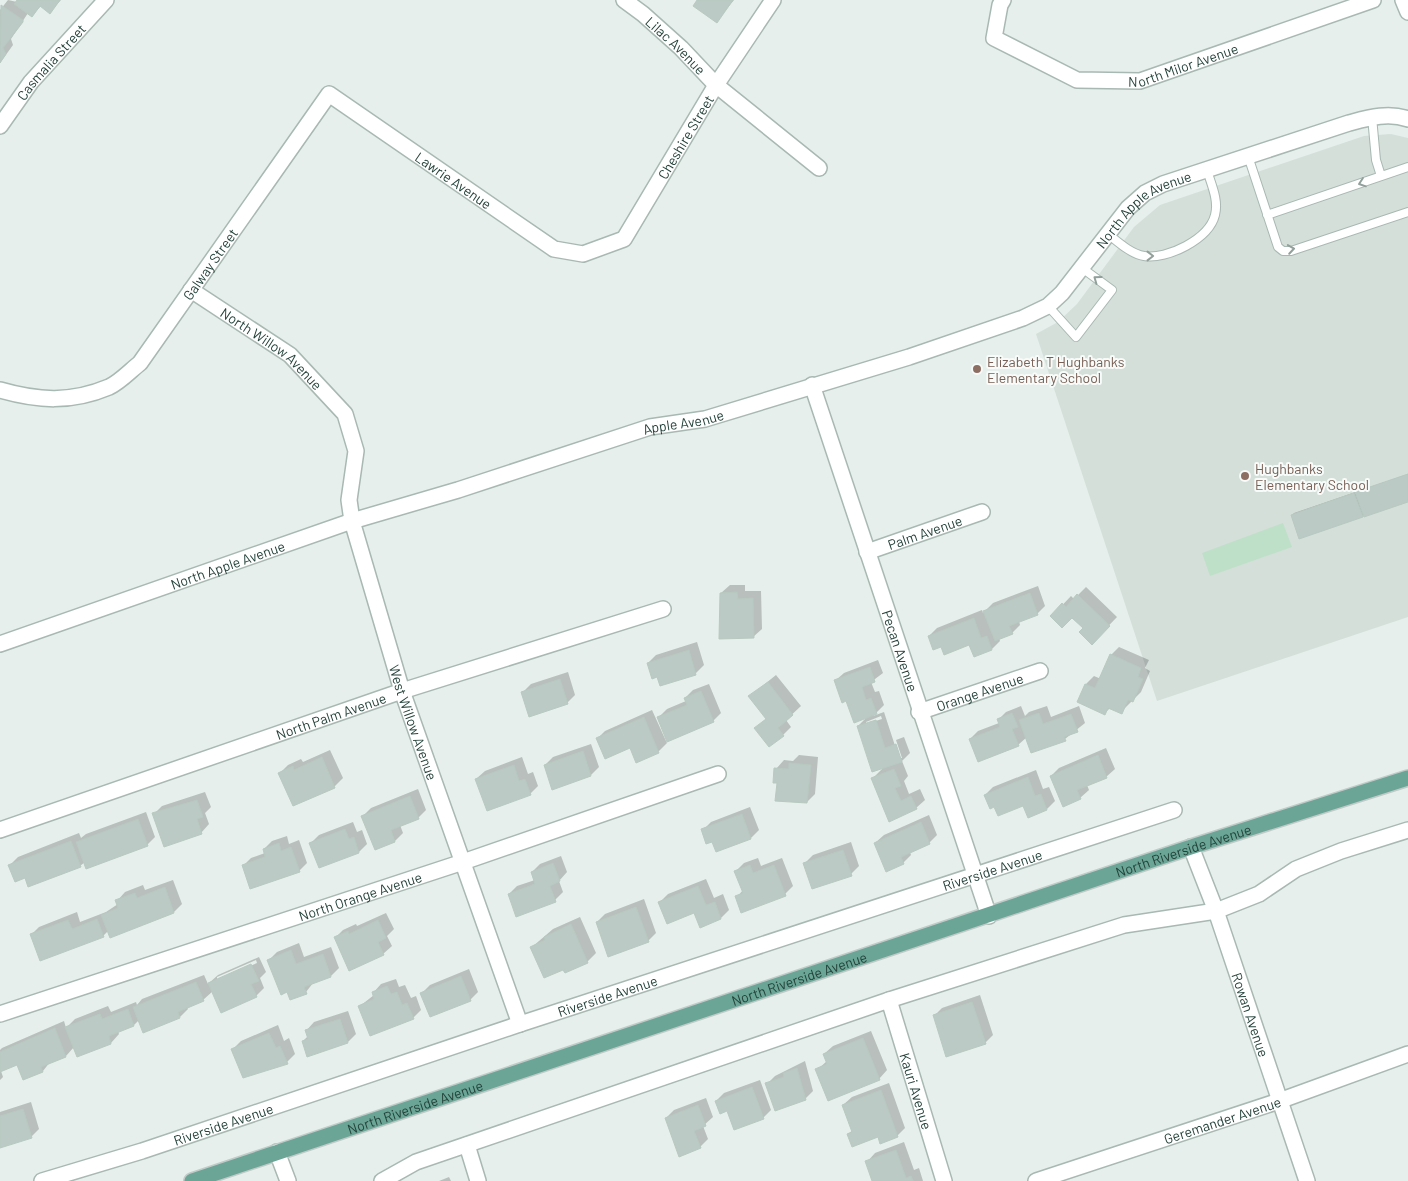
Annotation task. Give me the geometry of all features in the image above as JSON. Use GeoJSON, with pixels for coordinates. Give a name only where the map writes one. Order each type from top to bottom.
{"type":"FeatureCollection","features":[{"type":"Feature","properties":{"kind":"main road","name":"North Riverside Avenue"},"geometry":{"type":"LineString","coordinates":[[192,1181],[1191,847],[1408,778]]}},
{"type":"Feature","properties":{"kind":"street","name":"Casmalia Street"},"geometry":{"type":"LineString","coordinates":[[0,126],[31,82],[106,0]]}},
{"type":"Feature","properties":{"kind":"street","name":"Lilac Avenue"},"geometry":{"type":"LineString","coordinates":[[624,0],[643,14],[680,48],[716,85],[819,168]]}},
{"type":"Feature","properties":{"kind":"street","name":"Cheshire Street"},"geometry":{"type":"LineString","coordinates":[[583,254],[624,239],[716,85],[773,0]]}},
{"type":"Feature","properties":{"kind":"street","name":"North Milor Avenue"},"geometry":{"type":"LineString","coordinates":[[1003,0],[1000,5],[994,38],[1077,80],[1140,81],[1373,0]]}},
{"type":"Feature","properties":{"kind":"street"},"geometry":{"type":"LineString","coordinates":[[1403,0],[1408,12]]}},
{"type":"Feature","properties":{"kind":"street","name":"Lawrie Avenue"},"geometry":{"type":"LineString","coordinates":[[329,94],[554,250],[583,254]]}},
{"type":"Feature","properties":{"kind":"street","name":"Galway Street"},"geometry":{"type":"LineString","coordinates":[[0,390],[29,398],[64,399],[110,386],[140,363],[329,94]]}},
{"type":"Feature","properties":{"kind":"street","name":"North Apple Avenue"},"geometry":{"type":"LineString","coordinates":[[908,357],[1022,318],[1048,306],[1062,293],[1128,208],[1145,193],[1163,184],[1372,117],[1388,116],[1408,120]]}},
{"type":"Feature","properties":{"kind":"street","name":"North Willow Avenue"},"geometry":{"type":"LineString","coordinates":[[191,290],[290,355],[345,414]]}},
{"type":"Feature","properties":{"kind":"street","name":"Apple Avenue"},"geometry":{"type":"LineString","coordinates":[[458,490],[650,427],[705,419],[812,384],[908,357]]}},
{"type":"Feature","properties":{"kind":"street","name":"Pecan Avenue"},"geometry":{"type":"LineString","coordinates":[[812,384],[988,916]]}},
{"type":"Feature","properties":{"kind":"street","name":"West Willow Avenue"},"geometry":{"type":"LineString","coordinates":[[345,414],[356,451],[349,500],[352,521],[402,691],[520,1024]]}},
{"type":"Feature","properties":{"kind":"street","name":"North Apple Avenue"},"geometry":{"type":"LineString","coordinates":[[0,644],[352,521],[458,490]]}},
{"type":"Feature","properties":{"kind":"street","name":"Palm Avenue"},"geometry":{"type":"LineString","coordinates":[[867,552],[982,512]]}},
{"type":"Feature","properties":{"kind":"street","name":"North Palm Avenue"},"geometry":{"type":"LineString","coordinates":[[0,830],[402,691],[663,609]]}},
{"type":"Feature","properties":{"kind":"street","name":"Orange Avenue"},"geometry":{"type":"LineString","coordinates":[[920,712],[1040,671]]}},
{"type":"Feature","properties":{"kind":"street","name":"North Orange Avenue"},"geometry":{"type":"LineString","coordinates":[[0,1014],[463,862],[718,774]]}},
{"type":"Feature","properties":{"kind":"street","name":"Riverside Avenue"},"geometry":{"type":"LineString","coordinates":[[42,1181],[142,1151],[520,1024],[1174,810]]}},
{"type":"Feature","properties":{"kind":"street"},"geometry":{"type":"LineString","coordinates":[[382,1181],[416,1162],[888,1000],[1124,925],[1216,911],[1259,894],[1296,870],[1341,851],[1408,830]]}},
{"type":"Feature","properties":{"kind":"street","name":"Rowan Avenue"},"geometry":{"type":"LineString","coordinates":[[1191,847],[1216,911],[1307,1181]]}},
{"type":"Feature","properties":{"kind":"street","name":"Kauri Avenue"},"geometry":{"type":"LineString","coordinates":[[888,1000],[944,1181]]}},
{"type":"Feature","properties":{"kind":"street","name":"Geremander Avenue"},"geometry":{"type":"LineString","coordinates":[[1036,1181],[1279,1101],[1408,1054]]}},
{"type":"Feature","properties":{"kind":"street"},"geometry":{"type":"LineString","coordinates":[[466,1145],[478,1181]]}},
{"type":"Feature","properties":{"kind":"street"},"geometry":{"type":"LineString","coordinates":[[277,1152],[288,1181]]}},
{"type":"Feature","properties":{"kind":"lane"},"geometry":{"type":"LineString","coordinates":[[1372,117],[1376,160],[1381,176]]}},
{"type":"Feature","properties":{"kind":"lane"},"geometry":{"type":"LineString","coordinates":[[1248,156],[1278,247],[1283,251],[1291,251],[1408,212]]}},
{"type":"Feature","properties":{"kind":"lane"},"geometry":{"type":"LineString","coordinates":[[1267,215],[1408,167]]}},
{"type":"Feature","properties":{"kind":"lane"},"geometry":{"type":"LineString","coordinates":[[1108,234],[1124,247],[1142,256],[1155,257],[1198,240],[1207,232],[1216,214],[1216,199],[1207,170]]}},
{"type":"Feature","properties":{"kind":"lane"},"geometry":{"type":"LineString","coordinates":[[1048,306],[1076,338],[1112,290],[1082,268]]}},
{"type":"Feature","properties":{"kind":"shaded area","name":"Hughbanks Elementary School"},"geometry":{"type":"Polygon","coordinates":[[[1391,134],[1408,138],[1408,617],[1157,701],[1036,334],[1058,322],[1077,304],[1134,227],[1160,205],[1364,136],[1391,134]]]}},
{"type":"Feature","properties":{"kind":"green space"},"geometry":{"type":"Polygon","coordinates":[[[1283,523],[1292,547],[1210,576],[1202,553],[1283,523]]]}},
{"type":"Feature","properties":{"kind":"building"},"geometry":{"type":"Polygon","coordinates":[[[17,0],[60,0],[50,14],[40,6],[32,17],[14,4],[17,0]]]}},
{"type":"Feature","properties":{"kind":"building"},"geometry":{"type":"Polygon","coordinates":[[[697,0],[733,0],[717,23],[693,6],[697,0]]]}},
{"type":"Feature","properties":{"kind":"building"},"geometry":{"type":"Polygon","coordinates":[[[1,5],[23,20],[23,22],[3,48],[6,54],[0,63],[1,5]]]}},
{"type":"Feature","properties":{"kind":"building"},"geometry":{"type":"Polygon","coordinates":[[[1408,474],[1408,502],[1364,517],[1355,492],[1408,474]]]}},
{"type":"Feature","properties":{"kind":"building"},"geometry":{"type":"Polygon","coordinates":[[[1354,493],[1363,517],[1299,539],[1291,515],[1354,493]]]}},
{"type":"Feature","properties":{"kind":"building"},"geometry":{"type":"Polygon","coordinates":[[[737,592],[738,599],[753,598],[754,638],[719,639],[720,593],[737,592]]]}},
{"type":"Feature","properties":{"kind":"building"},"geometry":{"type":"Polygon","coordinates":[[[1030,593],[1038,615],[1009,626],[1013,634],[995,641],[983,611],[1030,593]]]}},
{"type":"Feature","properties":{"kind":"building"},"geometry":{"type":"Polygon","coordinates":[[[1077,594],[1110,626],[1092,645],[1079,632],[1083,628],[1072,618],[1062,628],[1050,616],[1062,603],[1066,607],[1077,594]]]}},
{"type":"Feature","properties":{"kind":"building"},"geometry":{"type":"Polygon","coordinates":[[[974,618],[981,638],[987,636],[992,650],[974,657],[969,645],[944,655],[941,647],[933,650],[928,636],[974,618]]]}},
{"type":"Feature","properties":{"kind":"building"},"geometry":{"type":"Polygon","coordinates":[[[689,650],[696,675],[660,686],[657,677],[652,679],[647,663],[689,650]]]}},
{"type":"Feature","properties":{"kind":"building"},"geometry":{"type":"Polygon","coordinates":[[[1110,654],[1141,668],[1138,677],[1143,679],[1133,702],[1128,700],[1122,714],[1108,708],[1105,715],[1077,702],[1085,684],[1095,688],[1110,654]]]}},
{"type":"Feature","properties":{"kind":"building"},"geometry":{"type":"Polygon","coordinates":[[[870,667],[875,682],[862,687],[866,700],[871,698],[877,714],[854,723],[846,701],[842,703],[834,680],[870,667]]]}},
{"type":"Feature","properties":{"kind":"building"},"geometry":{"type":"Polygon","coordinates":[[[560,679],[568,704],[529,717],[521,692],[560,679]]]}},
{"type":"Feature","properties":{"kind":"building"},"geometry":{"type":"Polygon","coordinates":[[[768,682],[793,715],[778,728],[784,736],[769,747],[754,728],[766,719],[748,696],[768,682]]]}},
{"type":"Feature","properties":{"kind":"building"},"geometry":{"type":"Polygon","coordinates":[[[701,691],[714,722],[667,742],[657,717],[687,705],[684,698],[701,691]]]}},
{"type":"Feature","properties":{"kind":"building"},"geometry":{"type":"Polygon","coordinates":[[[1012,713],[1018,727],[1012,729],[1019,746],[978,762],[969,739],[1000,727],[997,719],[1012,713]]]}},
{"type":"Feature","properties":{"kind":"building"},"geometry":{"type":"Polygon","coordinates":[[[1039,713],[1043,724],[1071,714],[1078,732],[1064,737],[1066,741],[1031,753],[1019,720],[1039,713]]]}},
{"type":"Feature","properties":{"kind":"building"},"geometry":{"type":"Polygon","coordinates":[[[644,717],[659,753],[636,763],[630,748],[605,759],[596,738],[644,717]]]}},
{"type":"Feature","properties":{"kind":"building"},"geometry":{"type":"Polygon","coordinates":[[[876,720],[885,748],[896,744],[902,762],[872,772],[857,726],[876,720]]]}},
{"type":"Feature","properties":{"kind":"building"},"geometry":{"type":"Polygon","coordinates":[[[583,751],[591,776],[552,790],[544,765],[583,751]]]}},
{"type":"Feature","properties":{"kind":"building"},"geometry":{"type":"Polygon","coordinates":[[[1098,755],[1107,778],[1077,790],[1081,799],[1063,807],[1050,776],[1098,755]]]}},
{"type":"Feature","properties":{"kind":"building"},"geometry":{"type":"Polygon","coordinates":[[[322,757],[335,788],[293,806],[278,773],[293,766],[294,770],[322,757]]]}},
{"type":"Feature","properties":{"kind":"building"},"geometry":{"type":"Polygon","coordinates":[[[789,763],[811,765],[807,803],[775,801],[777,783],[773,783],[774,768],[789,769],[789,763]]]}},
{"type":"Feature","properties":{"kind":"building"},"geometry":{"type":"Polygon","coordinates":[[[514,765],[519,781],[525,779],[531,795],[487,811],[475,779],[514,765]]]}},
{"type":"Feature","properties":{"kind":"building"},"geometry":{"type":"Polygon","coordinates":[[[894,769],[901,786],[895,788],[901,801],[911,796],[917,809],[889,822],[871,778],[894,769]]]}},
{"type":"Feature","properties":{"kind":"building"},"geometry":{"type":"Polygon","coordinates":[[[1028,777],[1035,796],[1041,794],[1047,810],[1028,818],[1023,806],[998,816],[994,807],[990,809],[984,795],[1028,777]]]}},
{"type":"Feature","properties":{"kind":"building"},"geometry":{"type":"Polygon","coordinates":[[[410,796],[419,819],[391,830],[395,842],[375,850],[361,816],[410,796]]]}},
{"type":"Feature","properties":{"kind":"building"},"geometry":{"type":"Polygon","coordinates":[[[197,800],[203,817],[197,819],[202,834],[164,847],[152,813],[197,800]]]}},
{"type":"Feature","properties":{"kind":"building"},"geometry":{"type":"Polygon","coordinates":[[[742,814],[751,839],[716,852],[712,842],[706,844],[701,829],[742,814]]]}},
{"type":"Feature","properties":{"kind":"building"},"geometry":{"type":"Polygon","coordinates":[[[138,819],[148,846],[86,869],[76,842],[138,819]]]}},
{"type":"Feature","properties":{"kind":"building"},"geometry":{"type":"Polygon","coordinates":[[[921,822],[930,844],[901,857],[904,864],[886,872],[874,843],[921,822]]]}},
{"type":"Feature","properties":{"kind":"building"},"geometry":{"type":"Polygon","coordinates":[[[345,829],[349,839],[354,837],[359,853],[319,868],[309,843],[345,829]]]}},
{"type":"Feature","properties":{"kind":"building"},"geometry":{"type":"Polygon","coordinates":[[[71,841],[81,867],[28,887],[25,878],[15,882],[8,865],[71,841]]]}},
{"type":"Feature","properties":{"kind":"building"},"geometry":{"type":"Polygon","coordinates":[[[279,843],[281,851],[291,847],[300,872],[250,889],[242,865],[265,857],[263,849],[279,843]]]}},
{"type":"Feature","properties":{"kind":"building"},"geometry":{"type":"Polygon","coordinates":[[[843,850],[852,876],[812,889],[803,863],[843,850]]]}},
{"type":"Feature","properties":{"kind":"building"},"geometry":{"type":"Polygon","coordinates":[[[553,863],[560,881],[550,886],[556,902],[516,917],[508,894],[535,884],[531,872],[553,863]]]}},
{"type":"Feature","properties":{"kind":"building"},"geometry":{"type":"Polygon","coordinates":[[[750,865],[753,873],[774,865],[786,896],[741,913],[735,896],[743,893],[734,871],[750,865]]]}},
{"type":"Feature","properties":{"kind":"building"},"geometry":{"type":"Polygon","coordinates":[[[698,886],[706,905],[715,902],[721,919],[700,928],[694,913],[667,924],[658,902],[698,886]]]}},
{"type":"Feature","properties":{"kind":"building"},"geometry":{"type":"Polygon","coordinates":[[[165,887],[174,913],[110,938],[101,915],[118,908],[115,900],[135,893],[137,898],[165,887]]]}},
{"type":"Feature","properties":{"kind":"building"},"geometry":{"type":"Polygon","coordinates":[[[636,907],[649,942],[608,957],[596,922],[636,907]]]}},
{"type":"Feature","properties":{"kind":"building"},"geometry":{"type":"Polygon","coordinates":[[[97,919],[104,937],[40,961],[30,934],[68,920],[72,929],[97,919]]]}},
{"type":"Feature","properties":{"kind":"building"},"geometry":{"type":"Polygon","coordinates":[[[378,920],[386,938],[378,942],[384,955],[349,971],[334,937],[348,931],[349,934],[378,920]]]}},
{"type":"Feature","properties":{"kind":"building"},"geometry":{"type":"Polygon","coordinates":[[[571,924],[588,963],[565,973],[563,970],[544,978],[530,947],[545,940],[544,937],[571,924]]]}},
{"type":"Feature","properties":{"kind":"building"},"geometry":{"type":"Polygon","coordinates":[[[291,950],[296,964],[323,954],[331,977],[304,987],[307,994],[290,1000],[287,992],[281,995],[267,960],[291,950]]]}},
{"type":"Feature","properties":{"kind":"building"},"geometry":{"type":"Polygon","coordinates":[[[251,964],[259,981],[251,984],[257,997],[221,1013],[208,983],[251,964]]]}},
{"type":"Feature","properties":{"kind":"building"},"geometry":{"type":"Polygon","coordinates":[[[461,976],[471,1001],[430,1017],[420,993],[461,976]]]}},
{"type":"Feature","properties":{"kind":"building"},"geometry":{"type":"Polygon","coordinates":[[[196,982],[204,1001],[178,1012],[180,1018],[143,1033],[133,1007],[196,982]]]}},
{"type":"Feature","properties":{"kind":"building"},"geometry":{"type":"Polygon","coordinates":[[[387,986],[391,994],[397,992],[402,1005],[407,1003],[414,1019],[370,1036],[358,1006],[374,999],[372,992],[387,986]]]}},
{"type":"Feature","properties":{"kind":"building"},"geometry":{"type":"Polygon","coordinates":[[[972,1002],[986,1044],[946,1057],[933,1015],[972,1002]]]}},
{"type":"Feature","properties":{"kind":"building"},"geometry":{"type":"Polygon","coordinates":[[[128,1009],[134,1026],[109,1036],[111,1044],[77,1057],[65,1027],[100,1014],[102,1019],[128,1009]]]}},
{"type":"Feature","properties":{"kind":"building"},"geometry":{"type":"Polygon","coordinates":[[[340,1019],[348,1043],[307,1057],[302,1041],[308,1039],[305,1030],[340,1019]]]}},
{"type":"Feature","properties":{"kind":"building"},"geometry":{"type":"Polygon","coordinates":[[[55,1028],[66,1057],[41,1067],[43,1072],[23,1080],[17,1065],[0,1072],[0,1052],[55,1028]]]}},
{"type":"Feature","properties":{"kind":"building"},"geometry":{"type":"Polygon","coordinates":[[[269,1033],[276,1048],[280,1046],[288,1064],[243,1078],[231,1049],[269,1033]]]}},
{"type":"Feature","properties":{"kind":"building"},"geometry":{"type":"Polygon","coordinates":[[[863,1038],[880,1080],[828,1101],[815,1069],[827,1064],[823,1054],[863,1038]]]}},
{"type":"Feature","properties":{"kind":"building"},"geometry":{"type":"Polygon","coordinates":[[[797,1068],[806,1100],[775,1111],[765,1083],[784,1077],[783,1073],[797,1068]]]}},
{"type":"Feature","properties":{"kind":"building"},"geometry":{"type":"Polygon","coordinates":[[[752,1087],[764,1119],[734,1130],[727,1111],[720,1114],[715,1101],[752,1087]]]}},
{"type":"Feature","properties":{"kind":"building"},"geometry":{"type":"Polygon","coordinates":[[[881,1090],[898,1137],[880,1144],[878,1137],[852,1147],[847,1134],[852,1132],[842,1105],[881,1090]]]}},
{"type":"Feature","properties":{"kind":"building"},"geometry":{"type":"Polygon","coordinates":[[[698,1105],[706,1126],[694,1131],[701,1148],[679,1157],[665,1118],[698,1105]]]}},
{"type":"Feature","properties":{"kind":"building"},"geometry":{"type":"Polygon","coordinates":[[[23,1109],[32,1138],[0,1148],[0,1116],[23,1109]]]}},
{"type":"Feature","properties":{"kind":"building"},"geometry":{"type":"Polygon","coordinates":[[[896,1150],[906,1178],[911,1176],[913,1181],[872,1181],[865,1161],[896,1150]]]}},
{"type":"Feature","properties":{"kind":"place","name":"Elizabeth T Hughbanks Elementary School"},"geometry":{"type":"Point","coordinates":[977,369]}},
{"type":"Feature","properties":{"kind":"place","name":"Hughbanks Elementary School"},"geometry":{"type":"Point","coordinates":[1245,476]}}]}
